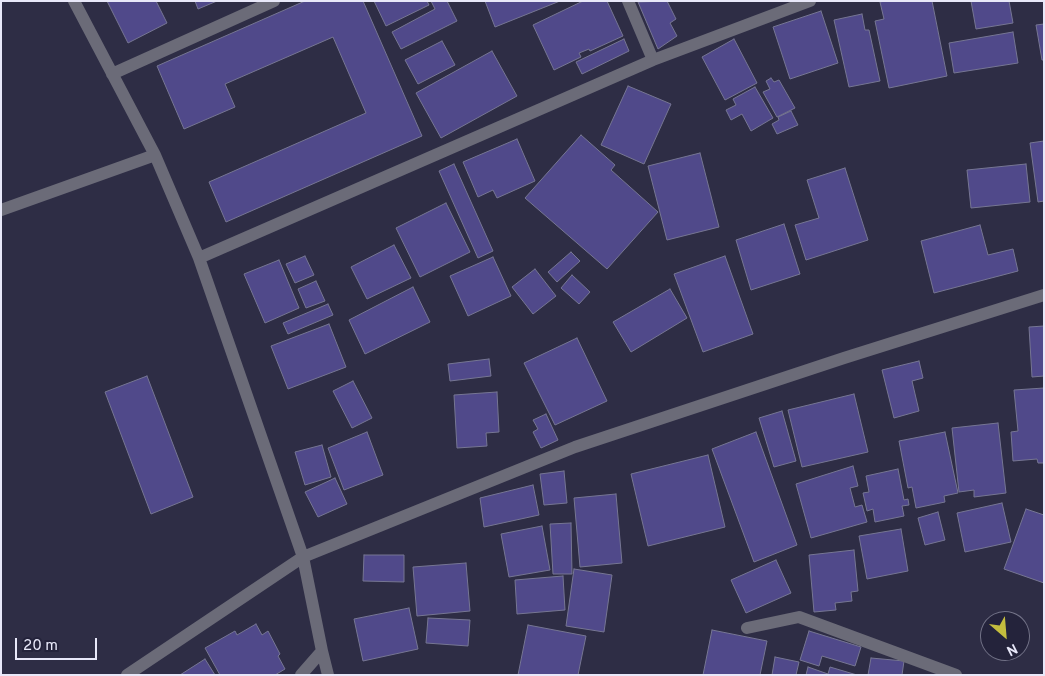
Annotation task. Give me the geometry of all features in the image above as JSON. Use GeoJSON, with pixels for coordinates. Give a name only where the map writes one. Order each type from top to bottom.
{"type":"FeatureCollection","features":[{"type":"Feature","properties":{"kind":"street"},"geometry":{"type":"LineString","coordinates":[[74,1],[155,155],[199,258],[303,557],[328,675]]}},
{"type":"Feature","properties":{"kind":"street"},"geometry":{"type":"LineString","coordinates":[[112,74],[274,1]]}},
{"type":"Feature","properties":{"kind":"street"},"geometry":{"type":"LineString","coordinates":[[628,1],[653,60]]}},
{"type":"Feature","properties":{"kind":"street"},"geometry":{"type":"LineString","coordinates":[[199,258],[653,60],[810,1]]}},
{"type":"Feature","properties":{"kind":"street"},"geometry":{"type":"LineString","coordinates":[[1,210],[155,155]]}},
{"type":"Feature","properties":{"kind":"street"},"geometry":{"type":"LineString","coordinates":[[127,675],[303,557],[575,447],[844,358],[1044,295]]}},
{"type":"Feature","properties":{"kind":"street"},"geometry":{"type":"LineString","coordinates":[[747,628],[799,618],[956,675]]}},
{"type":"Feature","properties":{"kind":"street"},"geometry":{"type":"LineString","coordinates":[[301,675],[322,651]]}},
{"type":"Feature","properties":{"kind":"building"},"geometry":{"type":"Polygon","coordinates":[[[107,1],[156,1],[167,23],[128,43],[107,1]]]}},
{"type":"Feature","properties":{"kind":"building"},"geometry":{"type":"Polygon","coordinates":[[[195,1],[217,1],[198,9],[195,1]]]}},
{"type":"Feature","properties":{"kind":"building"},"geometry":{"type":"Polygon","coordinates":[[[305,1],[363,1],[422,136],[226,222],[209,182],[366,113],[333,37],[225,84],[235,107],[184,129],[157,66],[305,1]]]}},
{"type":"Feature","properties":{"kind":"building"},"geometry":{"type":"Polygon","coordinates":[[[374,1],[427,1],[429,5],[386,26],[374,1]]]}},
{"type":"Feature","properties":{"kind":"building"},"geometry":{"type":"Polygon","coordinates":[[[431,1],[447,1],[457,21],[401,49],[392,32],[435,9],[431,1]]]}},
{"type":"Feature","properties":{"kind":"building"},"geometry":{"type":"Polygon","coordinates":[[[485,1],[560,1],[495,27],[485,1]]]}},
{"type":"Feature","properties":{"kind":"building"},"geometry":{"type":"Polygon","coordinates":[[[583,1],[607,1],[623,36],[590,51],[589,49],[579,53],[581,57],[554,70],[533,25],[583,1]]]}},
{"type":"Feature","properties":{"kind":"building"},"geometry":{"type":"Polygon","coordinates":[[[667,1],[676,19],[670,23],[677,36],[658,49],[638,2],[667,1]]]}},
{"type":"Feature","properties":{"kind":"building"},"geometry":{"type":"Polygon","coordinates":[[[932,1],[947,76],[889,88],[875,21],[884,19],[880,2],[932,1]]]}},
{"type":"Feature","properties":{"kind":"building"},"geometry":{"type":"Polygon","coordinates":[[[971,1],[1009,1],[1013,23],[976,29],[971,1]]]}},
{"type":"Feature","properties":{"kind":"building"},"geometry":{"type":"Polygon","coordinates":[[[821,11],[838,63],[790,79],[773,27],[821,11]]]}},
{"type":"Feature","properties":{"kind":"building"},"geometry":{"type":"Polygon","coordinates":[[[862,14],[865,30],[869,30],[880,81],[849,87],[834,20],[862,14]]]}},
{"type":"Feature","properties":{"kind":"building"},"geometry":{"type":"Polygon","coordinates":[[[1044,24],[1044,60],[1042,60],[1036,25],[1044,24]]]}},
{"type":"Feature","properties":{"kind":"building"},"geometry":{"type":"Polygon","coordinates":[[[1013,32],[1018,63],[954,73],[949,43],[1013,32]]]}},
{"type":"Feature","properties":{"kind":"building"},"geometry":{"type":"Polygon","coordinates":[[[624,39],[629,51],[582,74],[576,62],[624,39]]]}},
{"type":"Feature","properties":{"kind":"building"},"geometry":{"type":"Polygon","coordinates":[[[734,39],[757,83],[725,100],[702,57],[734,39]]]}},
{"type":"Feature","properties":{"kind":"building"},"geometry":{"type":"Polygon","coordinates":[[[442,41],[455,65],[418,84],[405,60],[442,41]]]}},
{"type":"Feature","properties":{"kind":"building"},"geometry":{"type":"Polygon","coordinates":[[[492,51],[517,96],[441,138],[416,93],[492,51]]]}},
{"type":"Feature","properties":{"kind":"building"},"geometry":{"type":"Polygon","coordinates":[[[771,78],[774,82],[779,80],[795,108],[777,117],[763,92],[770,89],[766,81],[771,78]]]}},
{"type":"Feature","properties":{"kind":"building"},"geometry":{"type":"Polygon","coordinates":[[[628,86],[671,104],[644,164],[601,145],[628,86]]]}},
{"type":"Feature","properties":{"kind":"building"},"geometry":{"type":"Polygon","coordinates":[[[755,87],[773,118],[751,131],[742,114],[731,120],[726,110],[736,105],[733,99],[755,87]]]}},
{"type":"Feature","properties":{"kind":"building"},"geometry":{"type":"Polygon","coordinates":[[[791,111],[798,125],[777,134],[772,124],[779,120],[778,117],[791,111]]]}},
{"type":"Feature","properties":{"kind":"building"},"geometry":{"type":"Polygon","coordinates":[[[581,135],[615,165],[611,170],[658,212],[607,269],[525,198],[581,135]]]}},
{"type":"Feature","properties":{"kind":"building"},"geometry":{"type":"Polygon","coordinates":[[[517,139],[535,181],[497,198],[493,190],[478,197],[463,162],[517,139]]]}},
{"type":"Feature","properties":{"kind":"building"},"geometry":{"type":"Polygon","coordinates":[[[1044,141],[1044,201],[1038,202],[1030,143],[1044,141]]]}},
{"type":"Feature","properties":{"kind":"building"},"geometry":{"type":"Polygon","coordinates":[[[700,153],[719,227],[667,240],[648,166],[700,153]]]}},
{"type":"Feature","properties":{"kind":"building"},"geometry":{"type":"Polygon","coordinates":[[[454,164],[493,251],[478,258],[439,171],[454,164]]]}},
{"type":"Feature","properties":{"kind":"building"},"geometry":{"type":"Polygon","coordinates":[[[1026,164],[1030,202],[971,208],[967,170],[1026,164]]]}},
{"type":"Feature","properties":{"kind":"building"},"geometry":{"type":"Polygon","coordinates":[[[845,168],[868,240],[806,260],[795,225],[819,218],[807,180],[845,168]]]}},
{"type":"Feature","properties":{"kind":"building"},"geometry":{"type":"Polygon","coordinates":[[[446,203],[470,252],[420,277],[396,228],[446,203]]]}},
{"type":"Feature","properties":{"kind":"building"},"geometry":{"type":"Polygon","coordinates":[[[784,224],[800,274],[751,290],[736,240],[784,224]]]}},
{"type":"Feature","properties":{"kind":"building"},"geometry":{"type":"Polygon","coordinates":[[[980,225],[988,255],[1013,249],[1018,271],[934,293],[921,241],[980,225]]]}},
{"type":"Feature","properties":{"kind":"building"},"geometry":{"type":"Polygon","coordinates":[[[394,245],[411,278],[367,299],[351,267],[394,245]]]}},
{"type":"Feature","properties":{"kind":"building"},"geometry":{"type":"Polygon","coordinates":[[[571,252],[580,261],[557,282],[548,272],[571,252]]]}},
{"type":"Feature","properties":{"kind":"building"},"geometry":{"type":"Polygon","coordinates":[[[305,256],[314,275],[295,283],[286,264],[305,256]]]}},
{"type":"Feature","properties":{"kind":"building"},"geometry":{"type":"Polygon","coordinates":[[[725,256],[753,334],[703,352],[674,274],[725,256]]]}},
{"type":"Feature","properties":{"kind":"building"},"geometry":{"type":"Polygon","coordinates":[[[493,257],[511,296],[468,316],[450,276],[493,257]]]}},
{"type":"Feature","properties":{"kind":"building"},"geometry":{"type":"Polygon","coordinates":[[[279,260],[299,308],[265,323],[244,274],[279,260]]]}},
{"type":"Feature","properties":{"kind":"building"},"geometry":{"type":"Polygon","coordinates":[[[535,269],[556,296],[533,314],[512,287],[535,269]]]}},
{"type":"Feature","properties":{"kind":"building"},"geometry":{"type":"Polygon","coordinates":[[[572,275],[590,292],[579,304],[561,288],[572,275]]]}},
{"type":"Feature","properties":{"kind":"building"},"geometry":{"type":"Polygon","coordinates":[[[316,281],[325,301],[306,308],[298,289],[316,281]]]}},
{"type":"Feature","properties":{"kind":"building"},"geometry":{"type":"Polygon","coordinates":[[[413,287],[430,322],[365,354],[349,320],[413,287]]]}},
{"type":"Feature","properties":{"kind":"building"},"geometry":{"type":"Polygon","coordinates":[[[670,289],[687,318],[631,352],[613,322],[670,289]]]}},
{"type":"Feature","properties":{"kind":"building"},"geometry":{"type":"Polygon","coordinates":[[[328,304],[333,315],[288,334],[283,323],[328,304]]]}},
{"type":"Feature","properties":{"kind":"building"},"geometry":{"type":"Polygon","coordinates":[[[329,324],[346,367],[288,389],[271,346],[329,324]]]}},
{"type":"Feature","properties":{"kind":"building"},"geometry":{"type":"Polygon","coordinates":[[[1044,326],[1044,376],[1032,377],[1029,327],[1044,326]]]}},
{"type":"Feature","properties":{"kind":"building"},"geometry":{"type":"Polygon","coordinates":[[[577,338],[607,401],[555,425],[524,363],[577,338]]]}},
{"type":"Feature","properties":{"kind":"building"},"geometry":{"type":"Polygon","coordinates":[[[489,359],[491,376],[450,381],[448,364],[489,359]]]}},
{"type":"Feature","properties":{"kind":"building"},"geometry":{"type":"Polygon","coordinates":[[[919,361],[923,378],[912,381],[919,411],[894,418],[882,370],[919,361]]]}},
{"type":"Feature","properties":{"kind":"building"},"geometry":{"type":"Polygon","coordinates":[[[147,376],[193,497],[151,514],[105,392],[147,376]]]}},
{"type":"Feature","properties":{"kind":"building"},"geometry":{"type":"Polygon","coordinates":[[[353,381],[372,418],[352,428],[333,391],[353,381]]]}},
{"type":"Feature","properties":{"kind":"building"},"geometry":{"type":"Polygon","coordinates":[[[1044,388],[1044,463],[1038,463],[1037,459],[1013,461],[1011,432],[1018,431],[1014,390],[1044,388]]]}},
{"type":"Feature","properties":{"kind":"building"},"geometry":{"type":"Polygon","coordinates":[[[497,392],[499,432],[486,433],[487,446],[457,448],[454,395],[497,392]]]}},
{"type":"Feature","properties":{"kind":"building"},"geometry":{"type":"Polygon","coordinates":[[[854,394],[868,452],[802,467],[788,410],[854,394]]]}},
{"type":"Feature","properties":{"kind":"building"},"geometry":{"type":"Polygon","coordinates":[[[782,411],[796,461],[774,467],[759,418],[782,411]]]}},
{"type":"Feature","properties":{"kind":"building"},"geometry":{"type":"Polygon","coordinates":[[[546,414],[558,440],[541,448],[533,432],[538,429],[533,420],[546,414]]]}},
{"type":"Feature","properties":{"kind":"building"},"geometry":{"type":"Polygon","coordinates":[[[998,423],[1006,493],[974,497],[974,490],[959,492],[952,428],[998,423]]]}},
{"type":"Feature","properties":{"kind":"building"},"geometry":{"type":"Polygon","coordinates":[[[367,432],[383,475],[344,490],[328,448],[367,432]]]}},
{"type":"Feature","properties":{"kind":"building"},"geometry":{"type":"Polygon","coordinates":[[[756,432],[797,545],[754,562],[712,449],[756,432]]]}},
{"type":"Feature","properties":{"kind":"building"},"geometry":{"type":"Polygon","coordinates":[[[945,432],[958,493],[944,496],[945,502],[916,508],[912,487],[908,488],[899,441],[945,432]]]}},
{"type":"Feature","properties":{"kind":"building"},"geometry":{"type":"Polygon","coordinates":[[[322,445],[331,477],[305,485],[295,452],[322,445]]]}},
{"type":"Feature","properties":{"kind":"building"},"geometry":{"type":"Polygon","coordinates":[[[708,455],[725,527],[648,546],[631,474],[708,455]]]}},
{"type":"Feature","properties":{"kind":"building"},"geometry":{"type":"Polygon","coordinates":[[[853,466],[858,486],[850,488],[855,507],[862,505],[867,522],[811,538],[796,484],[853,466]]]}},
{"type":"Feature","properties":{"kind":"building"},"geometry":{"type":"Polygon","coordinates":[[[898,469],[904,500],[908,499],[909,505],[902,506],[904,516],[875,522],[873,509],[867,511],[863,493],[869,492],[866,476],[898,469]]]}},
{"type":"Feature","properties":{"kind":"building"},"geometry":{"type":"Polygon","coordinates":[[[564,471],[567,503],[544,505],[540,474],[564,471]]]}},
{"type":"Feature","properties":{"kind":"building"},"geometry":{"type":"Polygon","coordinates":[[[335,478],[347,504],[318,517],[305,492],[335,478]]]}},
{"type":"Feature","properties":{"kind":"building"},"geometry":{"type":"Polygon","coordinates":[[[533,485],[539,515],[484,527],[480,498],[533,485]]]}},
{"type":"Feature","properties":{"kind":"building"},"geometry":{"type":"Polygon","coordinates":[[[616,494],[622,563],[580,567],[574,498],[616,494]]]}},
{"type":"Feature","properties":{"kind":"building"},"geometry":{"type":"Polygon","coordinates":[[[1002,503],[1011,542],[965,552],[957,513],[1002,503]]]}},
{"type":"Feature","properties":{"kind":"building"},"geometry":{"type":"Polygon","coordinates":[[[1026,509],[1044,515],[1044,583],[1004,569],[1026,509]]]}},
{"type":"Feature","properties":{"kind":"building"},"geometry":{"type":"Polygon","coordinates":[[[938,512],[945,540],[925,545],[918,518],[938,512]]]}},
{"type":"Feature","properties":{"kind":"building"},"geometry":{"type":"Polygon","coordinates":[[[571,523],[572,574],[553,574],[550,524],[571,523]]]}},
{"type":"Feature","properties":{"kind":"building"},"geometry":{"type":"Polygon","coordinates":[[[542,526],[550,570],[509,577],[501,534],[542,526]]]}},
{"type":"Feature","properties":{"kind":"building"},"geometry":{"type":"Polygon","coordinates":[[[901,529],[908,571],[867,579],[859,536],[901,529]]]}},
{"type":"Feature","properties":{"kind":"building"},"geometry":{"type":"Polygon","coordinates":[[[854,550],[858,591],[851,592],[852,601],[835,603],[836,610],[814,612],[809,555],[854,550]]]}},
{"type":"Feature","properties":{"kind":"building"},"geometry":{"type":"Polygon","coordinates":[[[364,555],[404,555],[404,582],[363,581],[364,555]]]}},
{"type":"Feature","properties":{"kind":"building"},"geometry":{"type":"Polygon","coordinates":[[[776,560],[791,593],[746,613],[731,580],[776,560]]]}},
{"type":"Feature","properties":{"kind":"building"},"geometry":{"type":"Polygon","coordinates":[[[466,563],[470,611],[417,616],[413,567],[466,563]]]}},
{"type":"Feature","properties":{"kind":"building"},"geometry":{"type":"Polygon","coordinates":[[[574,569],[612,575],[604,632],[566,626],[574,569]]]}},
{"type":"Feature","properties":{"kind":"building"},"geometry":{"type":"Polygon","coordinates":[[[563,576],[565,610],[517,614],[515,580],[563,576]]]}},
{"type":"Feature","properties":{"kind":"building"},"geometry":{"type":"Polygon","coordinates":[[[409,608],[418,649],[363,661],[354,619],[409,608]]]}},
{"type":"Feature","properties":{"kind":"building"},"geometry":{"type":"Polygon","coordinates":[[[428,618],[470,620],[468,646],[426,643],[428,618]]]}},
{"type":"Feature","properties":{"kind":"building"},"geometry":{"type":"Polygon","coordinates":[[[256,624],[262,635],[268,631],[280,654],[278,656],[285,669],[275,675],[220,675],[205,648],[235,631],[237,635],[256,624]]]}},
{"type":"Feature","properties":{"kind":"building"},"geometry":{"type":"Polygon","coordinates":[[[528,625],[586,636],[578,675],[518,675],[528,625]]]}},
{"type":"Feature","properties":{"kind":"building"},"geometry":{"type":"Polygon","coordinates":[[[712,630],[767,641],[760,675],[703,675],[712,630]]]}},
{"type":"Feature","properties":{"kind":"building"},"geometry":{"type":"Polygon","coordinates":[[[809,631],[861,647],[855,666],[822,656],[819,666],[800,660],[809,631]]]}},
{"type":"Feature","properties":{"kind":"building"},"geometry":{"type":"Polygon","coordinates":[[[775,657],[799,662],[796,675],[772,675],[775,657]]]}},
{"type":"Feature","properties":{"kind":"building"},"geometry":{"type":"Polygon","coordinates":[[[871,658],[904,661],[902,675],[868,675],[871,658]]]}},
{"type":"Feature","properties":{"kind":"building"},"geometry":{"type":"Polygon","coordinates":[[[205,659],[215,675],[180,675],[205,659]]]}},
{"type":"Feature","properties":{"kind":"building"},"geometry":{"type":"Polygon","coordinates":[[[808,667],[828,674],[830,667],[857,675],[806,675],[808,667]]]}}]}
